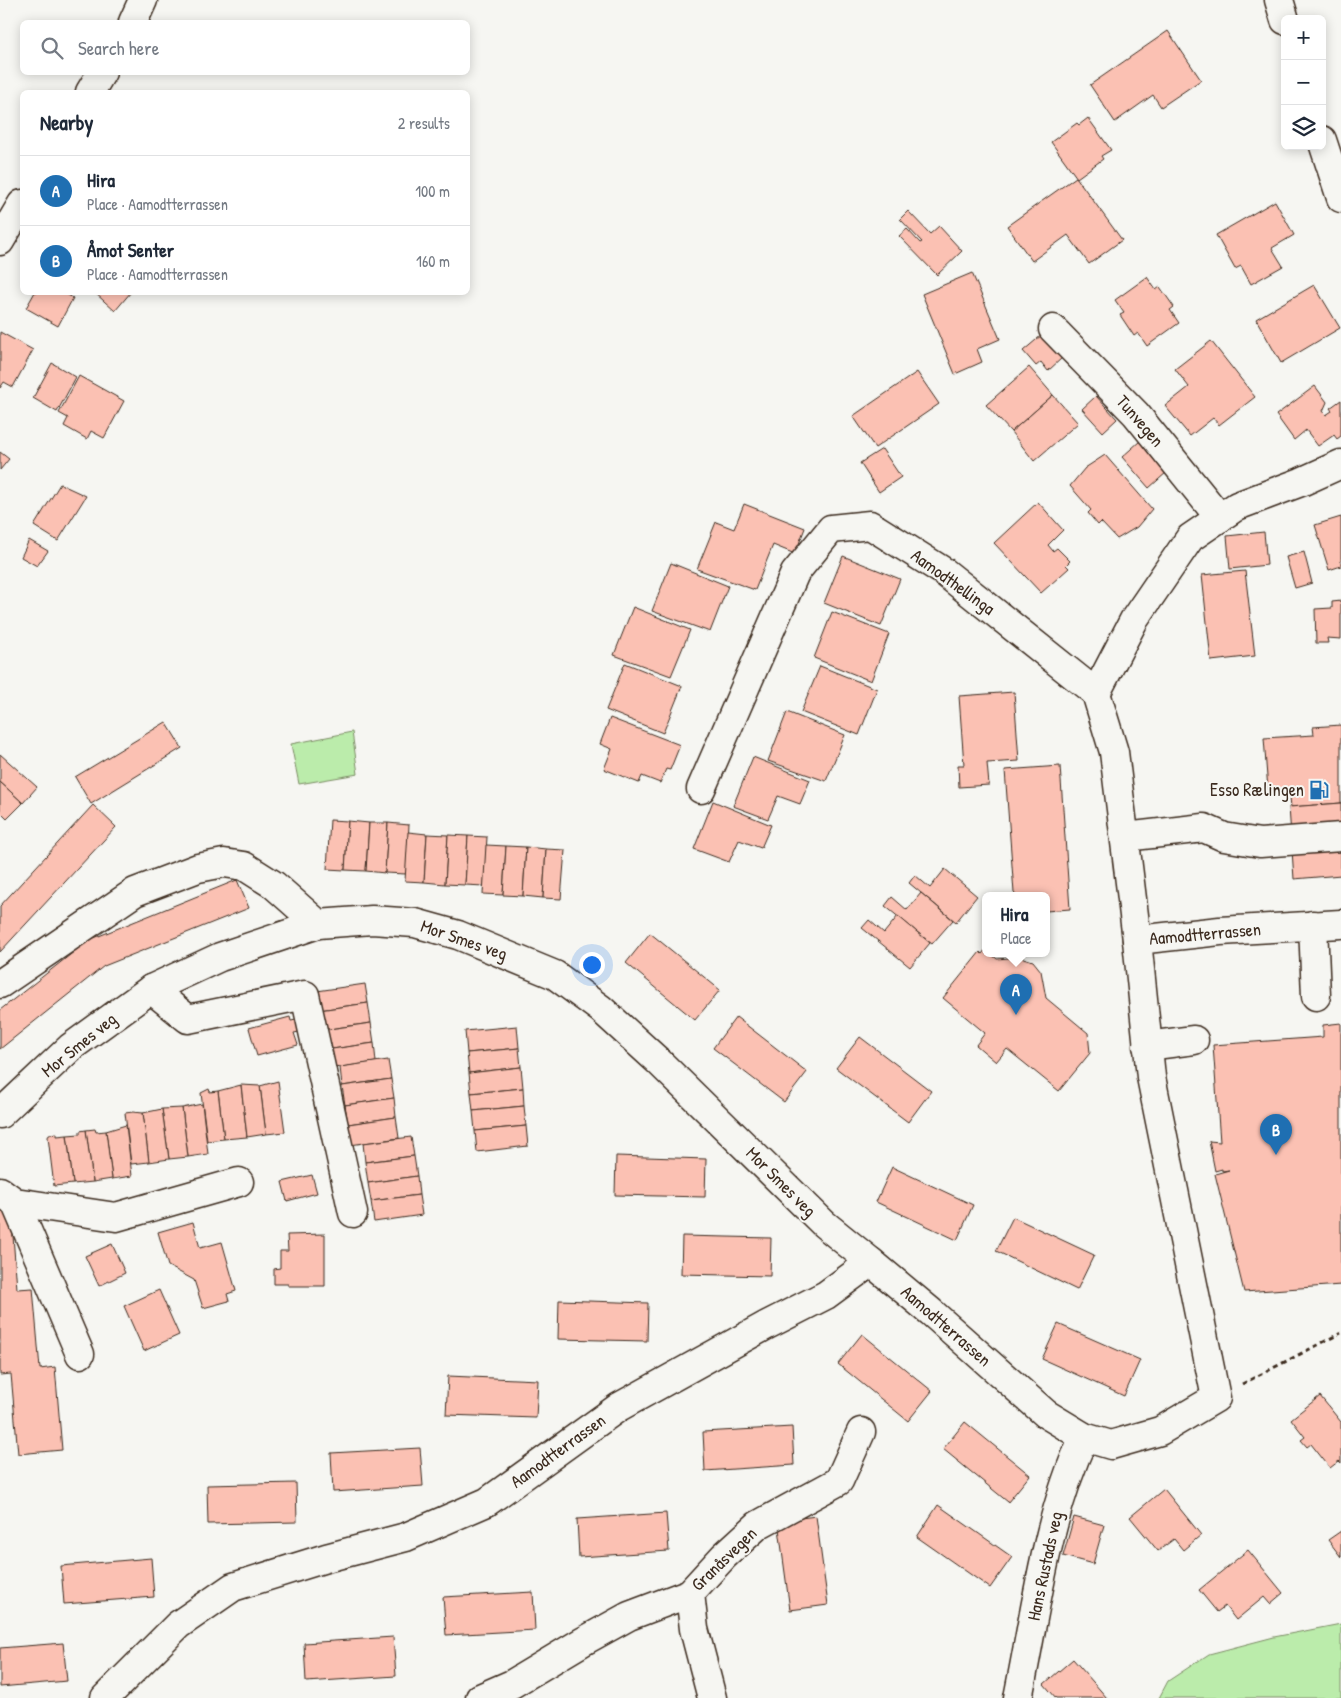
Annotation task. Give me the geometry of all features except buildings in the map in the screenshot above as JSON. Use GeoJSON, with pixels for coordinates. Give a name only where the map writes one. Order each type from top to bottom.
{"type":"FeatureCollection","features":[{"type":"Feature","properties":{"kind":"street"},"geometry":{"type":"LineString","coordinates":[[134,20],[143,0]]}},
{"type":"Feature","properties":{"kind":"street"},"geometry":{"type":"LineString","coordinates":[[1279,0],[1284,15]]}},
{"type":"Feature","properties":{"kind":"street"},"geometry":{"type":"LineString","coordinates":[[91,90],[100,75]]}},
{"type":"Feature","properties":{"kind":"street"},"geometry":{"type":"LineString","coordinates":[[1325,150],[1341,198]]}},
{"type":"Feature","properties":{"kind":"street"},"geometry":{"type":"LineString","coordinates":[[0,241],[20,207]]}},
{"type":"Feature","properties":{"kind":"street","name":"Tunvegen"},"geometry":{"type":"LineString","coordinates":[[1053,329],[1136,414],[1220,518]]}},
{"type":"Feature","properties":{"kind":"street"},"geometry":{"type":"LineString","coordinates":[[1137,940],[1114,752],[1096,693],[1134,620],[1190,538],[1237,506],[1341,464]]}},
{"type":"Feature","properties":{"kind":"street","name":"Aamodthellinga"},"geometry":{"type":"LineString","coordinates":[[701,789],[795,573],[831,529],[870,525],[927,560],[1096,693]]}},
{"type":"Feature","properties":{"kind":"street"},"geometry":{"type":"LineString","coordinates":[[1125,837],[1204,828],[1224,837],[1260,843],[1341,837]]}},
{"type":"Feature","properties":{"kind":"street"},"geometry":{"type":"LineString","coordinates":[[0,984],[135,892],[198,868],[224,863],[244,866],[274,885],[318,924]]}},
{"type":"Feature","properties":{"kind":"street","name":"Mor Smes veg"},"geometry":{"type":"LineString","coordinates":[[0,1114],[71,1047],[151,990],[220,957],[318,924],[372,920],[415,923],[458,935],[555,975],[601,1009],[658,1060],[824,1224],[871,1262]]}},
{"type":"Feature","properties":{"kind":"street","name":"Aamodtterrassen"},"geometry":{"type":"LineString","coordinates":[[104,1698],[178,1625],[233,1587],[326,1558],[406,1537],[487,1502],[619,1407],[767,1325],[826,1295],[871,1262],[931,1312],[1046,1414],[1084,1437],[1111,1445],[1160,1431],[1216,1398],[1146,1046],[1137,940],[1220,931],[1341,924]]}},
{"type":"Feature","properties":{"kind":"street"},"geometry":{"type":"LineString","coordinates":[[1313,925],[1316,996]]}},
{"type":"Feature","properties":{"kind":"street"},"geometry":{"type":"LineString","coordinates":[[151,990],[188,1019],[305,995],[353,1213]]}},
{"type":"Feature","properties":{"kind":"street"},"geometry":{"type":"LineString","coordinates":[[1146,1046],[1194,1040]]}},
{"type":"Feature","properties":{"kind":"street"},"geometry":{"type":"LineString","coordinates":[[7,1197],[116,1217],[239,1182]]}},
{"type":"Feature","properties":{"kind":"street"},"geometry":{"type":"LineString","coordinates":[[7,1197],[80,1354]]}},
{"type":"Feature","properties":{"kind":"street","name":"Granåsvegen"},"geometry":{"type":"LineString","coordinates":[[480,1698],[512,1684],[629,1616],[690,1593],[724,1556],[758,1525],[839,1481],[861,1432]]}},
{"type":"Feature","properties":{"kind":"street","name":"Hans Rustads veg"},"geometry":{"type":"LineString","coordinates":[[1018,1698],[1052,1524],[1068,1471],[1084,1437]]}},
{"type":"Feature","properties":{"kind":"street"},"geometry":{"type":"LineString","coordinates":[[690,1593],[694,1629],[712,1698]]}},
{"type":"Feature","properties":{"kind":"path"},"geometry":{"type":"LineString","coordinates":[[1216,1398],[1341,1333]]}},
{"type":"Feature","properties":{"kind":"green space"},"geometry":{"type":"Polygon","coordinates":[[[352,732],[358,774],[299,784],[291,744],[352,732]]]}},
{"type":"Feature","properties":{"kind":"green space"},"geometry":{"type":"Polygon","coordinates":[[[1341,1624],[1341,1698],[1159,1698],[1168,1681],[1209,1654],[1274,1637],[1341,1624]]]}},
{"type":"Feature","properties":{"kind":"place","name":"Esso Rælingen"},"geometry":{"type":"Point","coordinates":[1319,790]}},
{"type":"Feature","properties":{"kind":"place","name":"Hira"},"geometry":{"type":"Point","coordinates":[1016,1015]}},
{"type":"Feature","properties":{"kind":"place","name":"Åmot Senter"},"geometry":{"type":"Point","coordinates":[1276,1155]}}]}
